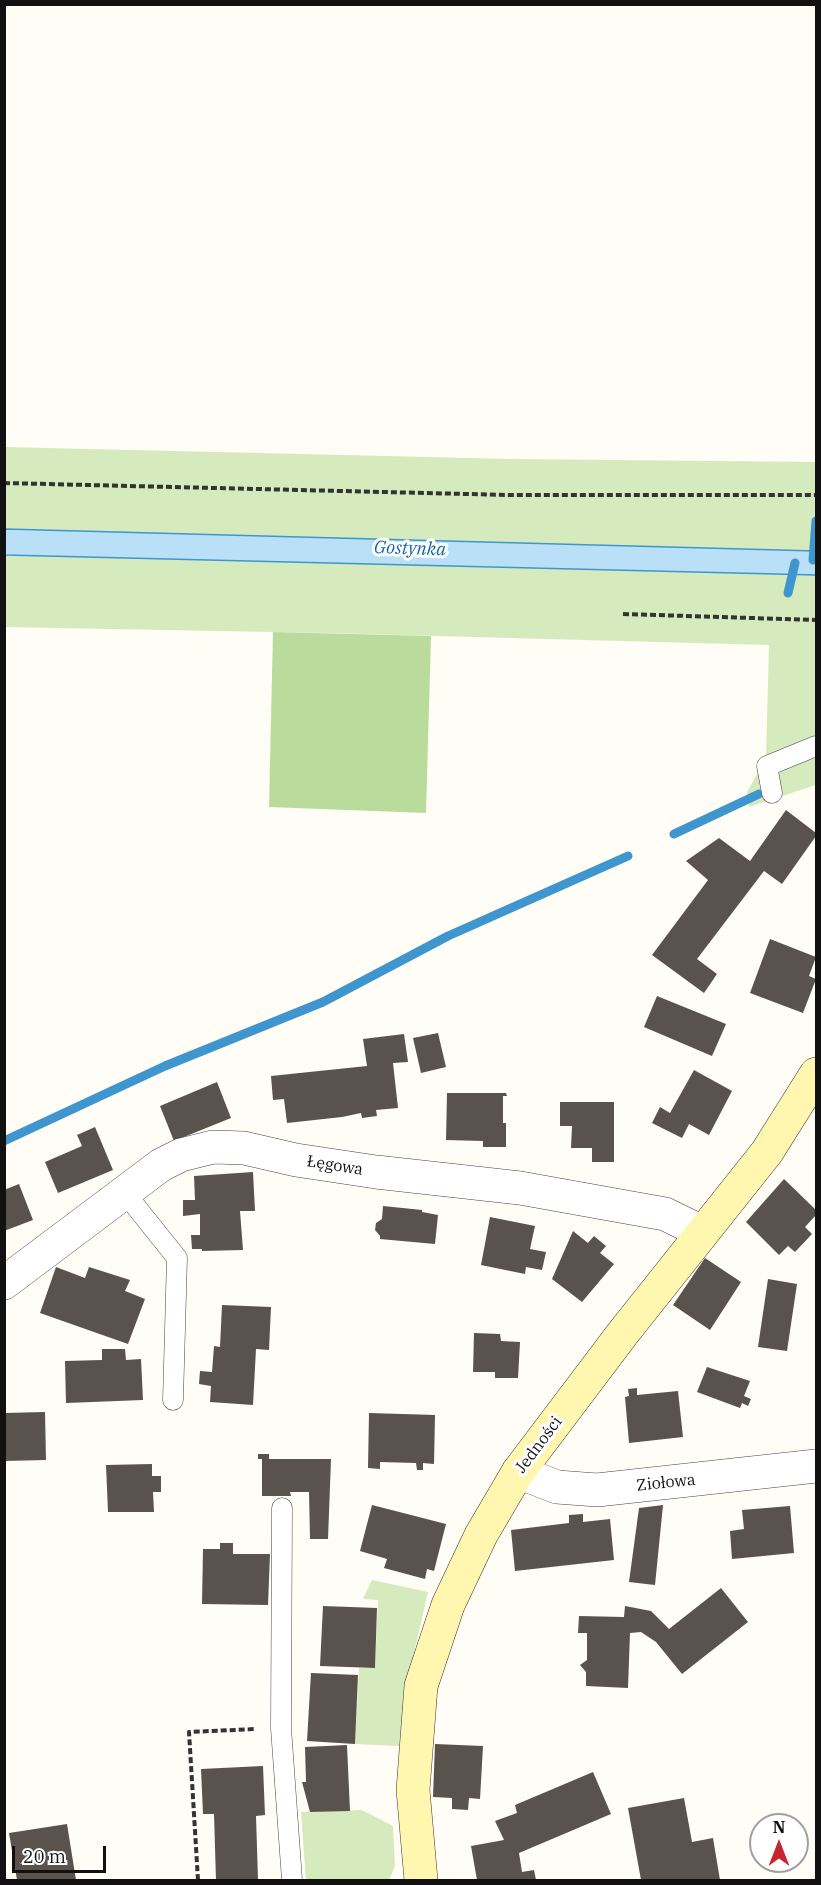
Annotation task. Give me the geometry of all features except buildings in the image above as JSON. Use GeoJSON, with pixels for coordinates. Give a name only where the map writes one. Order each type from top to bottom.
{"type":"FeatureCollection","features":[{"type":"Feature","properties":{"kind":"street","name":"Jedności"},"geometry":{"type":"LineString","coordinates":[[421,1881],[412,1790],[421,1686],[448,1605],[481,1535],[518,1472],[623,1333],[768,1152],[816,1074]]}},
{"type":"Feature","properties":{"kind":"street","name":"Łęgowa"},"geometry":{"type":"LineString","coordinates":[[4,1283],[161,1165],[202,1148],[234,1147],[296,1160],[376,1172],[520,1188],[665,1214],[702,1232]]}},
{"type":"Feature","properties":{"kind":"street","name":"Ziołowa"},"geometry":{"type":"LineString","coordinates":[[518,1472],[557,1487],[597,1490],[816,1466]]}},
{"type":"Feature","properties":{"kind":"lane"},"geometry":{"type":"LineString","coordinates":[[772,793],[767,766],[816,746]]}},
{"type":"Feature","properties":{"kind":"lane"},"geometry":{"type":"LineString","coordinates":[[125,1193],[177,1258],[173,1400]]}},
{"type":"Feature","properties":{"kind":"lane"},"geometry":{"type":"LineString","coordinates":[[282,1508],[281,1728],[292,1881]]}},
{"type":"Feature","properties":{"kind":"path"},"geometry":{"type":"LineString","coordinates":[[4,483],[510,495],[816,495]]}},
{"type":"Feature","properties":{"kind":"path"},"geometry":{"type":"LineString","coordinates":[[623,614],[816,620]]}},
{"type":"Feature","properties":{"kind":"path"},"geometry":{"type":"LineString","coordinates":[[198,1881],[189,1732],[281,1728]]}},
{"type":"Feature","properties":{"kind":"green space"},"geometry":{"type":"Polygon","coordinates":[[[4,447],[513,459],[816,462],[816,551],[5,529],[4,447]]]}},
{"type":"Feature","properties":{"kind":"green space"},"geometry":{"type":"Polygon","coordinates":[[[5,555],[816,575],[816,785],[749,807],[747,792],[766,758],[769,645],[5,627],[5,555]]]}},
{"type":"Feature","properties":{"kind":"green space"},"geometry":{"type":"Polygon","coordinates":[[[273,632],[431,636],[426,813],[269,807],[273,632]]]}},
{"type":"Feature","properties":{"kind":"green space"},"geometry":{"type":"Polygon","coordinates":[[[372,1580],[428,1592],[405,1692],[399,1746],[355,1744],[359,1668],[375,1668],[378,1600],[363,1599],[372,1580]]]}},
{"type":"Feature","properties":{"kind":"green space"},"geometry":{"type":"Polygon","coordinates":[[[362,1810],[393,1826],[395,1866],[389,1880],[306,1880],[301,1812],[362,1810]]]}},
{"type":"Feature","properties":{"kind":"water","name":"Gostynka"},"geometry":{"type":"Polygon","coordinates":[[[5,529],[816,551],[816,575],[5,555],[5,529]]]}},
{"type":"Feature","properties":{"kind":"waterway"},"geometry":{"type":"LineString","coordinates":[[813,560],[816,521]]}},
{"type":"Feature","properties":{"kind":"waterway"},"geometry":{"type":"LineString","coordinates":[[788,593],[795,563]]}},
{"type":"Feature","properties":{"kind":"waterway"},"geometry":{"type":"LineString","coordinates":[[674,834],[759,794]]}},
{"type":"Feature","properties":{"kind":"waterway"},"geometry":{"type":"LineString","coordinates":[[4,1141],[165,1066],[323,1002],[448,936],[628,856]]}}]}
